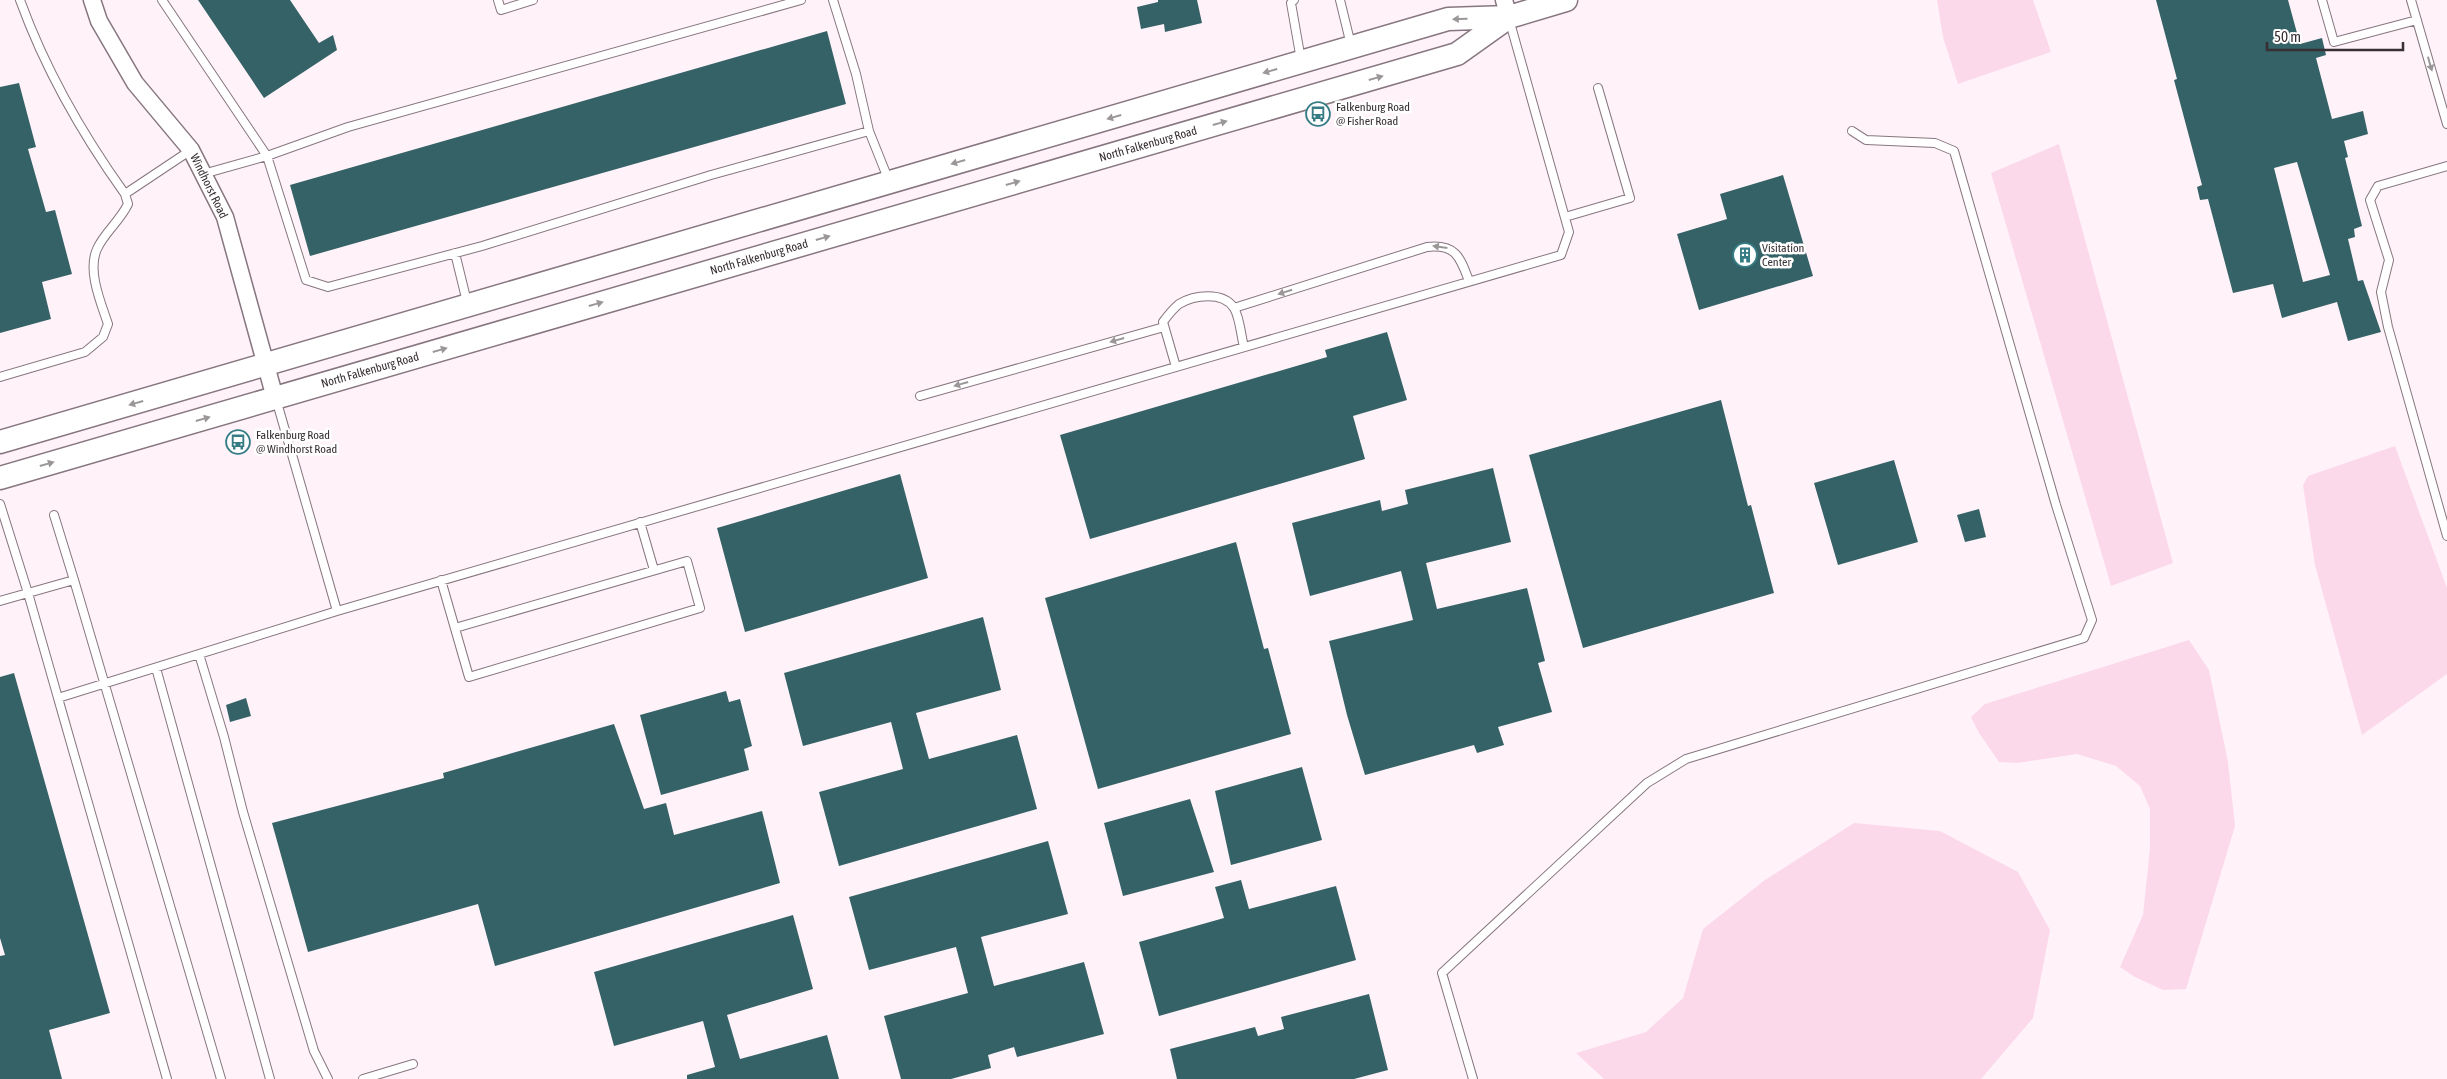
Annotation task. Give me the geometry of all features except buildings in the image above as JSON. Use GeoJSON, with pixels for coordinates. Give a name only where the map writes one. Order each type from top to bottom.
{"type":"FeatureCollection","features":[{"type":"Feature","properties":{"kind":"street","name":"Windhorst Road"},"geometry":{"type":"LineString","coordinates":[[92,0],[99,22],[134,83],[191,150],[225,217],[275,398]]}},
{"type":"Feature","properties":{"kind":"street","name":"North Falkenburg Road"},"geometry":{"type":"LineString","coordinates":[[0,442],[1448,19],[1506,8],[1566,0]]}},
{"type":"Feature","properties":{"kind":"street","name":"North Falkenburg Road"},"geometry":{"type":"LineString","coordinates":[[0,478],[1457,54],[1506,8]]}},
{"type":"Feature","properties":{"kind":"street"},"geometry":{"type":"LineString","coordinates":[[890,182],[899,216]]}},
{"type":"Feature","properties":{"kind":"lane"},"geometry":{"type":"LineString","coordinates":[[0,377],[85,352],[102,337],[108,324],[97,289],[95,268],[97,250],[121,218],[128,204],[125,194],[103,164],[48,70],[20,0]]}},
{"type":"Feature","properties":{"kind":"lane"},"geometry":{"type":"LineString","coordinates":[[162,0],[267,156],[306,280],[328,287],[455,253],[711,175],[869,132]]}},
{"type":"Feature","properties":{"kind":"lane"},"geometry":{"type":"LineString","coordinates":[[498,0],[501,10],[533,0]]}},
{"type":"Feature","properties":{"kind":"lane"},"geometry":{"type":"LineString","coordinates":[[203,174],[267,156],[348,127],[801,0]]}},
{"type":"Feature","properties":{"kind":"lane"},"geometry":{"type":"LineString","coordinates":[[833,0],[856,74],[869,132],[890,182]]}},
{"type":"Feature","properties":{"kind":"lane"},"geometry":{"type":"LineString","coordinates":[[1294,0],[1291,2],[1301,62]]}},
{"type":"Feature","properties":{"kind":"lane"},"geometry":{"type":"LineString","coordinates":[[1340,0],[1352,47]]}},
{"type":"Feature","properties":{"kind":"lane"},"geometry":{"type":"LineString","coordinates":[[2322,0],[2334,42],[2417,20]]}},
{"type":"Feature","properties":{"kind":"lane"},"geometry":{"type":"LineString","coordinates":[[2411,0],[2447,124]]}},
{"type":"Feature","properties":{"kind":"lane"},"geometry":{"type":"LineString","coordinates":[[58,698],[441,580],[1561,254],[1568,232],[1565,217],[1506,8]]}},
{"type":"Feature","properties":{"kind":"lane"},"geometry":{"type":"LineString","coordinates":[[1565,217],[1630,198],[1598,88]]}},
{"type":"Feature","properties":{"kind":"lane"},"geometry":{"type":"LineString","coordinates":[[1473,1079],[1442,973],[1647,783],[1686,759],[2084,638],[2092,620],[1954,151],[1935,143],[1866,140],[1852,131]]}},
{"type":"Feature","properties":{"kind":"lane"},"geometry":{"type":"LineString","coordinates":[[125,194],[191,150]]}},
{"type":"Feature","properties":{"kind":"lane"},"geometry":{"type":"LineString","coordinates":[[2447,166],[2378,186],[2370,200],[2389,260],[2381,292],[2388,327],[2447,536]]}},
{"type":"Feature","properties":{"kind":"lane"},"geometry":{"type":"LineString","coordinates":[[1234,308],[1427,247],[1439,245],[1451,250],[1461,258],[1470,281]]}},
{"type":"Feature","properties":{"kind":"lane"},"geometry":{"type":"LineString","coordinates":[[455,253],[468,306]]}},
{"type":"Feature","properties":{"kind":"lane"},"geometry":{"type":"LineString","coordinates":[[1176,367],[1163,322],[1168,314],[1179,304],[1193,299],[1211,296],[1223,300],[1234,308],[1244,347]]}},
{"type":"Feature","properties":{"kind":"lane"},"geometry":{"type":"LineString","coordinates":[[920,396],[1164,327]]}},
{"type":"Feature","properties":{"kind":"lane"},"geometry":{"type":"LineString","coordinates":[[275,398],[337,611]]}},
{"type":"Feature","properties":{"kind":"lane"},"geometry":{"type":"LineString","coordinates":[[0,504],[28,593],[167,1079]]}},
{"type":"Feature","properties":{"kind":"lane"},"geometry":{"type":"LineString","coordinates":[[54,515],[221,1079]]}},
{"type":"Feature","properties":{"kind":"lane"},"geometry":{"type":"LineString","coordinates":[[640,522],[654,570]]}},
{"type":"Feature","properties":{"kind":"lane"},"geometry":{"type":"LineString","coordinates":[[441,580],[468,676],[700,608],[687,561],[455,628]]}},
{"type":"Feature","properties":{"kind":"lane"},"geometry":{"type":"LineString","coordinates":[[0,601],[74,580]]}},
{"type":"Feature","properties":{"kind":"lane"},"geometry":{"type":"LineString","coordinates":[[199,654],[224,737],[243,812],[314,1052],[328,1079]]}},
{"type":"Feature","properties":{"kind":"lane"},"geometry":{"type":"LineString","coordinates":[[156,668],[270,1079]]}},
{"type":"Feature","properties":{"kind":"lane"},"geometry":{"type":"LineString","coordinates":[[363,1079],[413,1064]]}},
{"type":"Feature","properties":{"kind":"shaded area"},"geometry":{"type":"Polygon","coordinates":[[[1937,0],[2033,0],[2051,52],[1958,84],[1943,37],[1937,0]]]}},
{"type":"Feature","properties":{"kind":"shaded area"},"geometry":{"type":"Polygon","coordinates":[[[2059,144],[2173,563],[2111,586],[1991,173],[2059,144]]]}},
{"type":"Feature","properties":{"kind":"shaded area"},"geometry":{"type":"Polygon","coordinates":[[[2395,446],[2447,588],[2447,674],[2362,735],[2315,565],[2303,485],[2308,476],[2395,446]]]}},
{"type":"Feature","properties":{"kind":"shaded area"},"geometry":{"type":"Polygon","coordinates":[[[2189,640],[2209,670],[2228,762],[2235,826],[2186,989],[2163,990],[2135,977],[2120,967],[2143,915],[2150,848],[2150,809],[2140,786],[2116,766],[2077,754],[2017,763],[1999,762],[1979,733],[1971,717],[1985,704],[2189,640]]]}},
{"type":"Feature","properties":{"kind":"shaded area"},"geometry":{"type":"Polygon","coordinates":[[[1854,823],[1940,831],[2018,872],[2050,930],[2033,1018],[1981,1079],[1604,1079],[1576,1053],[1646,1032],[1683,998],[1703,929],[1765,880],[1854,823]]]}},
{"type":"Feature","properties":{"kind":"place","name":"Falkenburg Road @ Fisher Road"},"geometry":{"type":"Point","coordinates":[1318,114]}},
{"type":"Feature","properties":{"kind":"place","name":"Visitation Center"},"geometry":{"type":"Point","coordinates":[1745,255]}},
{"type":"Feature","properties":{"kind":"place","name":"Falkenburg Road @ Windhorst Road"},"geometry":{"type":"Point","coordinates":[238,442]}}]}
